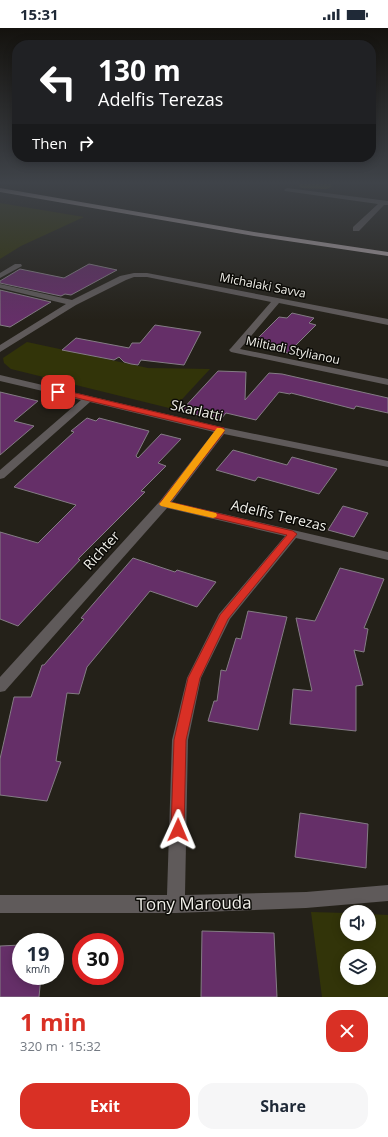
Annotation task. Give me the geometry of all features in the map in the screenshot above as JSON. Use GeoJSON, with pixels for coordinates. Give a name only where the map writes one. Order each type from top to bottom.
{"type":"FeatureCollection","features":[{"type":"Feature","properties":{"kind":"highway"},"geometry":{"type":"LineString","coordinates":[[226,229],[388,257]]}},
{"type":"Feature","properties":{"kind":"highway"},"geometry":{"type":"LineString","coordinates":[[270,229],[388,246]]}},
{"type":"Feature","properties":{"kind":"highway"},"geometry":{"type":"LineString","coordinates":[[254,234],[388,254]]}},
{"type":"Feature","properties":{"kind":"street"},"geometry":{"type":"LineString","coordinates":[[0,276],[18,266]]}},
{"type":"Feature","properties":{"kind":"street","name":"Michalaki Savva"},"geometry":{"type":"LineString","coordinates":[[73,303],[123,278],[134,275],[146,275],[388,322]]}},
{"type":"Feature","properties":{"kind":"street"},"geometry":{"type":"LineString","coordinates":[[0,286],[73,303]]}},
{"type":"Feature","properties":{"kind":"street","name":"Miltiadi Stylianou"},"geometry":{"type":"LineString","coordinates":[[277,300],[234,350],[388,382]]}},
{"type":"Feature","properties":{"kind":"street"},"geometry":{"type":"LineString","coordinates":[[0,349],[73,303]]}},
{"type":"Feature","properties":{"kind":"street","name":"Skarlatti"},"geometry":{"type":"LineString","coordinates":[[0,378],[221,430],[388,464]]}},
{"type":"Feature","properties":{"kind":"street"},"geometry":{"type":"LineString","coordinates":[[0,476],[88,399]]}},
{"type":"Feature","properties":{"kind":"street","name":"Richter"},"geometry":{"type":"LineString","coordinates":[[0,687],[164,504],[221,430]]}},
{"type":"Feature","properties":{"kind":"street","name":"Adelfis Terezas"},"geometry":{"type":"LineString","coordinates":[[164,504],[388,556]]}},
{"type":"Feature","properties":{"kind":"street"},"geometry":{"type":"LineString","coordinates":[[176,904],[180,740],[194,678],[224,618],[293,534]]}},
{"type":"Feature","properties":{"kind":"street","name":"Tony Marouda"},"geometry":{"type":"LineString","coordinates":[[0,904],[176,904],[306,900],[388,893]]}},
{"type":"Feature","properties":{"kind":"shaded area"},"geometry":{"type":"Polygon","coordinates":[[[0,229],[57,229],[21,246],[0,259],[0,229]]]}},
{"type":"Feature","properties":{"kind":"shaded area"},"geometry":{"type":"Polygon","coordinates":[[[27,342],[148,368],[210,369],[173,409],[11,369],[4,363],[3,358],[27,342]]]}},
{"type":"Feature","properties":{"kind":"shaded area"},"geometry":{"type":"Polygon","coordinates":[[[311,912],[340,913],[340,941],[376,941],[376,914],[388,915],[388,997],[322,997],[311,912]]]}},
{"type":"Feature","properties":{"kind":"building"},"geometry":{"type":"Polygon","coordinates":[[[89,264],[117,270],[71,295],[65,294],[61,296],[0,283],[0,281],[20,269],[64,278],[89,264]]]}},
{"type":"Feature","properties":{"kind":"building"},"geometry":{"type":"Polygon","coordinates":[[[0,290],[51,302],[10,327],[0,325],[0,290]]]}},
{"type":"Feature","properties":{"kind":"building"},"geometry":{"type":"Polygon","coordinates":[[[292,313],[314,318],[309,323],[316,325],[288,353],[251,345],[279,317],[287,318],[292,313]]]}},
{"type":"Feature","properties":{"kind":"building"},"geometry":{"type":"Polygon","coordinates":[[[155,325],[201,332],[184,365],[141,360],[138,365],[124,362],[119,357],[114,360],[62,350],[76,338],[129,348],[132,343],[140,343],[155,325]]]}},
{"type":"Feature","properties":{"kind":"building"},"geometry":{"type":"Polygon","coordinates":[[[218,371],[246,372],[245,400],[269,373],[282,374],[388,398],[388,413],[356,406],[354,409],[291,393],[279,392],[256,420],[226,413],[220,420],[181,411],[218,371]]]}},
{"type":"Feature","properties":{"kind":"building"},"geometry":{"type":"Polygon","coordinates":[[[0,392],[38,401],[14,421],[34,426],[0,455],[0,392]]]}},
{"type":"Feature","properties":{"kind":"building"},"geometry":{"type":"Polygon","coordinates":[[[87,418],[96,421],[99,418],[149,431],[136,456],[138,458],[161,434],[181,439],[158,463],[166,466],[141,491],[145,492],[78,559],[80,560],[18,626],[0,619],[0,532],[38,543],[76,505],[14,487],[74,432],[71,431],[87,418]]]}},
{"type":"Feature","properties":{"kind":"building"},"geometry":{"type":"Polygon","coordinates":[[[233,450],[287,465],[292,457],[337,469],[319,494],[258,477],[255,481],[216,470],[233,450]]]}},
{"type":"Feature","properties":{"kind":"building"},"geometry":{"type":"Polygon","coordinates":[[[343,506],[368,513],[354,537],[328,530],[343,506]]]}},
{"type":"Feature","properties":{"kind":"building"},"geometry":{"type":"Polygon","coordinates":[[[133,558],[175,572],[177,570],[216,582],[197,607],[150,591],[87,667],[79,694],[67,693],[56,761],[61,762],[47,801],[0,795],[0,759],[14,697],[31,697],[42,665],[44,665],[84,619],[81,618],[133,558]]]}},
{"type":"Feature","properties":{"kind":"building"},"geometry":{"type":"Polygon","coordinates":[[[340,568],[384,579],[364,628],[368,629],[364,652],[354,650],[363,685],[356,686],[356,731],[290,724],[293,689],[312,691],[296,618],[315,621],[340,568]]]}},
{"type":"Feature","properties":{"kind":"building"},"geometry":{"type":"Polygon","coordinates":[[[248,611],[287,617],[258,730],[208,721],[214,701],[217,701],[221,670],[226,671],[236,638],[241,639],[248,611]]]}},
{"type":"Feature","properties":{"kind":"building"},"geometry":{"type":"Polygon","coordinates":[[[300,813],[368,824],[366,868],[295,857],[300,813]]]}},
{"type":"Feature","properties":{"kind":"building"},"geometry":{"type":"Polygon","coordinates":[[[202,931],[274,933],[277,997],[201,997],[202,931]]]}},
{"type":"Feature","properties":{"kind":"building"},"geometry":{"type":"Polygon","coordinates":[[[12,945],[12,985],[40,985],[39,997],[0,997],[0,946],[12,945]]]}},
{"type":"Feature","properties":{"kind":"slow traffic"},"geometry":{"type":"LineString","coordinates":[[213,515],[164,504],[220,430]]}},
{"type":"Feature","properties":{"kind":"route"},"geometry":{"type":"LineString","coordinates":[[58,392],[221,430],[164,504],[293,534],[224,618],[194,678],[180,740],[178,830]]}}]}
